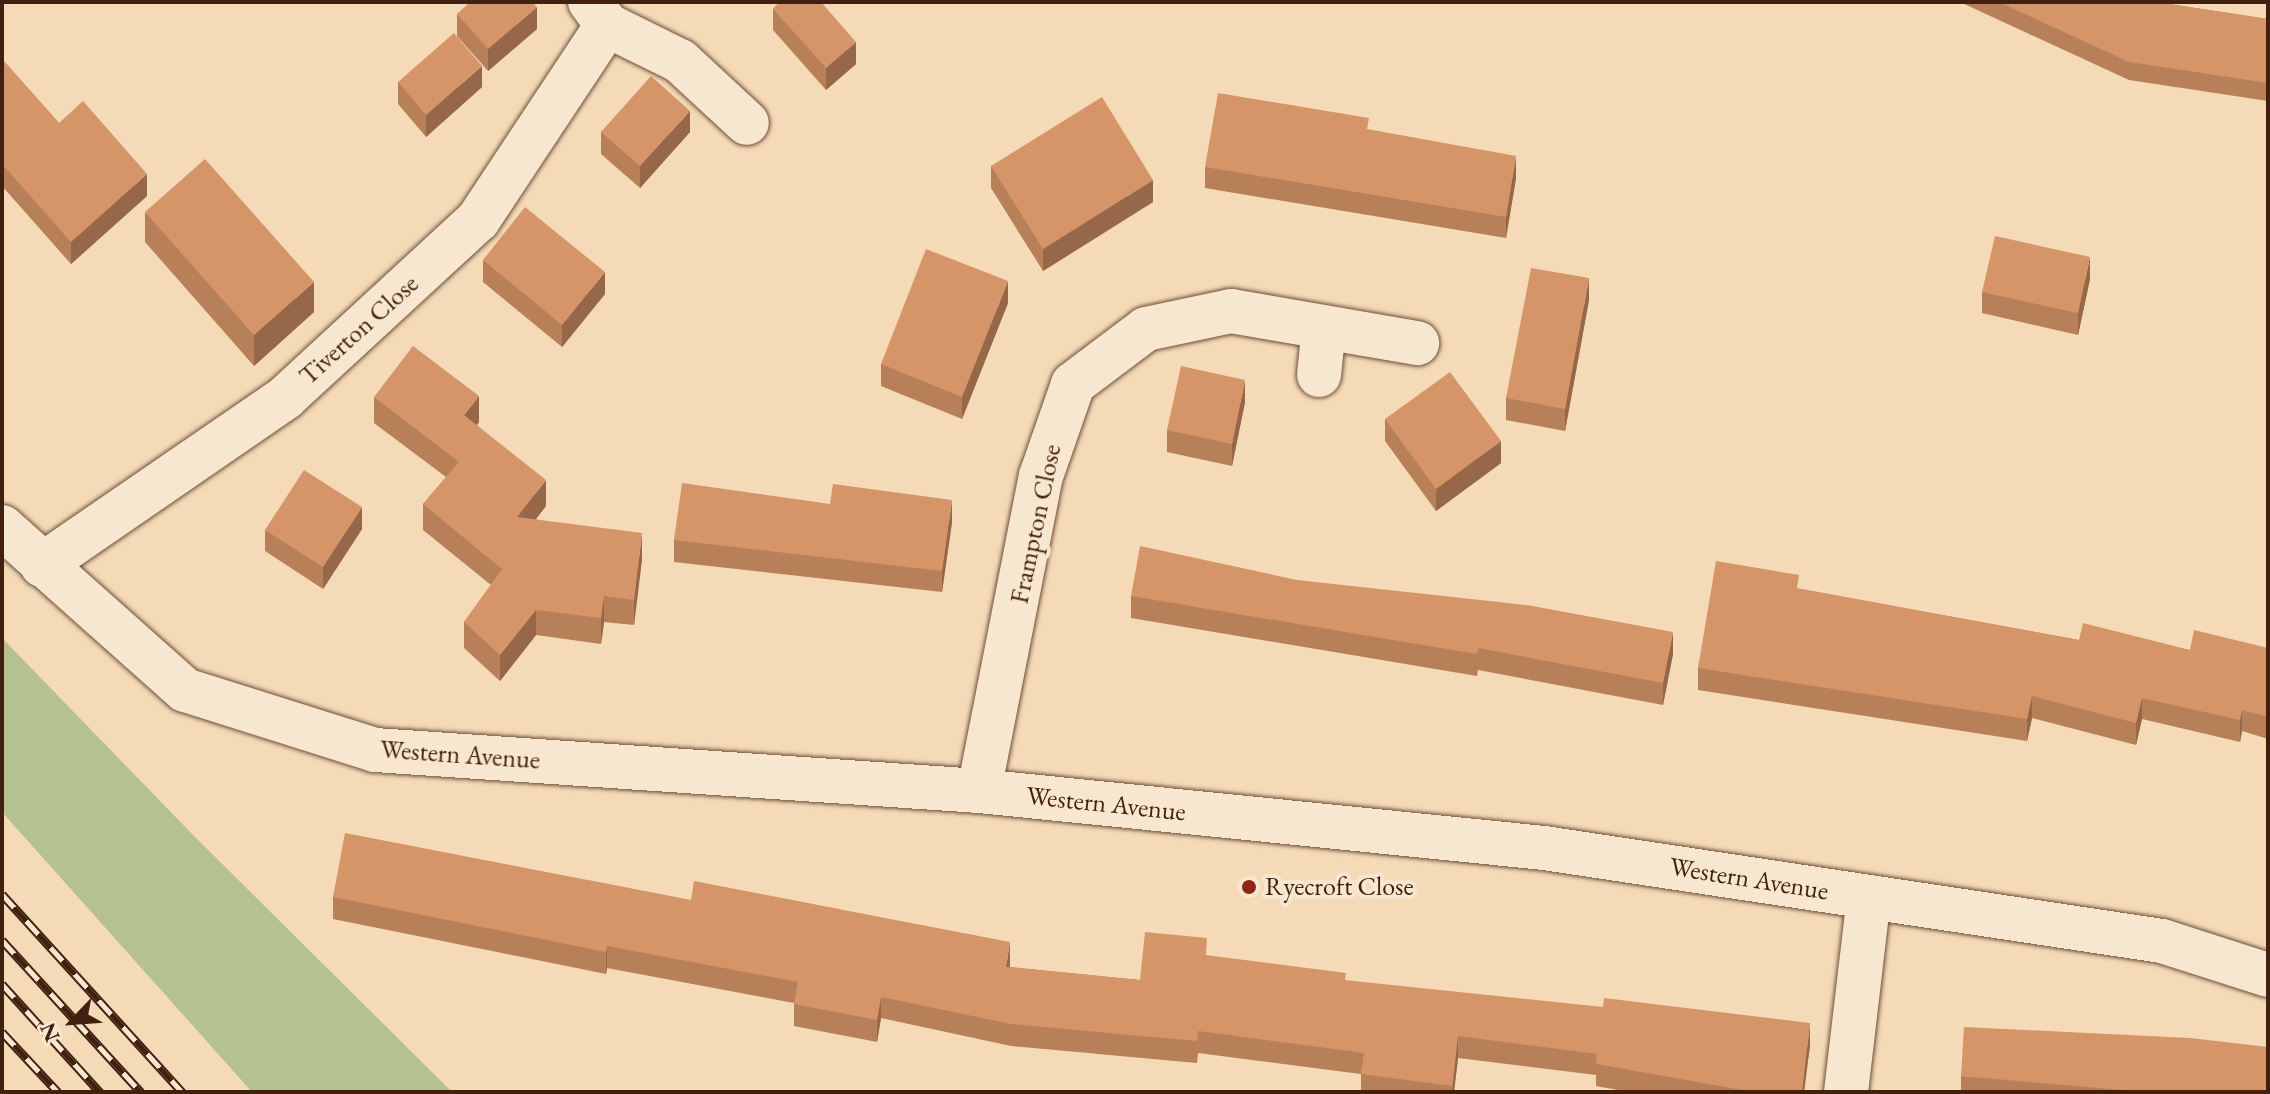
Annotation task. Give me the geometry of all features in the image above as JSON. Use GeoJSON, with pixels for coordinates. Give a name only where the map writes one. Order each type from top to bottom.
{"type":"FeatureCollection","features":[{"type":"Feature","properties":{"kind":"street","name":"Tiverton Close"},"geometry":{"type":"LineString","coordinates":[[42,565],[286,397],[478,220],[598,14],[680,61],[747,123]]}},
{"type":"Feature","properties":{"kind":"street","name":"Frampton Close"},"geometry":{"type":"LineString","coordinates":[[979,791],[1041,476],[1073,384],[1146,329],[1231,311],[1417,343]]}},
{"type":"Feature","properties":{"kind":"street"},"geometry":{"type":"LineString","coordinates":[[1319,375],[1324,327]]}},
{"type":"Feature","properties":{"kind":"street","name":"Western Avenue"},"geometry":{"type":"LineString","coordinates":[[2,527],[185,690],[375,750],[979,791],[1544,848],[2162,941],[2268,975]]}},
{"type":"Feature","properties":{"kind":"street"},"geometry":{"type":"LineString","coordinates":[[1846,1092],[1869,897]]}},
{"type":"Feature","properties":{"kind":"green space"},"geometry":{"type":"Polygon","coordinates":[[[2,638],[195,837],[452,1092],[252,1092],[2,812],[2,638]]]}},
{"type":"Feature","properties":{"kind":"building"},"geometry":{"type":"Polygon","coordinates":[[[470,2],[532,2],[537,7],[488,49],[457,14],[470,2]]]}},
{"type":"Feature","properties":{"kind":"building"},"geometry":{"type":"Polygon","coordinates":[[[780,2],[821,2],[856,42],[826,68],[773,9],[780,2]]]}},
{"type":"Feature","properties":{"kind":"building"},"geometry":{"type":"Polygon","coordinates":[[[1999,2],[2156,2],[2268,19],[2268,83],[2129,62],[1999,2]]]}},
{"type":"Feature","properties":{"kind":"building"},"geometry":{"type":"Polygon","coordinates":[[[454,33],[482,66],[426,115],[398,82],[454,33]]]}},
{"type":"Feature","properties":{"kind":"building"},"geometry":{"type":"Polygon","coordinates":[[[2,59],[59,123],[83,101],[147,174],[71,242],[2,164],[2,59]]]}},
{"type":"Feature","properties":{"kind":"building"},"geometry":{"type":"Polygon","coordinates":[[[651,76],[690,111],[640,166],[601,132],[651,76]]]}},
{"type":"Feature","properties":{"kind":"building"},"geometry":{"type":"Polygon","coordinates":[[[1218,93],[1369,118],[1367,129],[1516,156],[1506,217],[1205,167],[1218,93]]]}},
{"type":"Feature","properties":{"kind":"building"},"geometry":{"type":"Polygon","coordinates":[[[1102,97],[1153,180],[1043,249],[991,166],[1102,97]]]}},
{"type":"Feature","properties":{"kind":"building"},"geometry":{"type":"Polygon","coordinates":[[[205,159],[314,282],[254,335],[145,212],[205,159]]]}},
{"type":"Feature","properties":{"kind":"building"},"geometry":{"type":"Polygon","coordinates":[[[525,207],[605,272],[562,325],[483,260],[525,207]]]}},
{"type":"Feature","properties":{"kind":"building"},"geometry":{"type":"Polygon","coordinates":[[[1995,236],[2090,257],[2078,313],[1982,292],[1995,236]]]}},
{"type":"Feature","properties":{"kind":"building"},"geometry":{"type":"Polygon","coordinates":[[[926,249],[1008,281],[962,397],[881,364],[926,249]]]}},
{"type":"Feature","properties":{"kind":"building"},"geometry":{"type":"Polygon","coordinates":[[[1531,268],[1589,278],[1565,409],[1506,398],[1531,268]]]}},
{"type":"Feature","properties":{"kind":"building"},"geometry":{"type":"Polygon","coordinates":[[[413,346],[479,396],[464,415],[546,480],[517,517],[642,533],[634,600],[604,596],[601,618],[536,610],[500,655],[464,622],[502,569],[423,504],[459,462],[374,397],[413,346]]]}},
{"type":"Feature","properties":{"kind":"building"},"geometry":{"type":"Polygon","coordinates":[[[1181,366],[1245,380],[1232,444],[1167,430],[1181,366]]]}},
{"type":"Feature","properties":{"kind":"building"},"geometry":{"type":"Polygon","coordinates":[[[1450,372],[1501,441],[1436,489],[1385,419],[1450,372]]]}},
{"type":"Feature","properties":{"kind":"building"},"geometry":{"type":"Polygon","coordinates":[[[304,470],[362,507],[323,567],[265,530],[304,470]]]}},
{"type":"Feature","properties":{"kind":"building"},"geometry":{"type":"Polygon","coordinates":[[[682,483],[830,504],[833,484],[952,500],[942,571],[674,540],[682,483]]]}},
{"type":"Feature","properties":{"kind":"building"},"geometry":{"type":"Polygon","coordinates":[[[1140,546],[1297,580],[1527,605],[1673,632],[1663,683],[1478,648],[1477,654],[1131,596],[1140,546]]]}},
{"type":"Feature","properties":{"kind":"building"},"geometry":{"type":"Polygon","coordinates":[[[1716,561],[1799,575],[1797,588],[2079,640],[2083,623],[2190,650],[2194,630],[2268,648],[2268,717],[2242,710],[2240,720],[2142,698],[2136,723],[2032,696],[2027,719],[1698,668],[1716,561]]]}},
{"type":"Feature","properties":{"kind":"building"},"geometry":{"type":"Polygon","coordinates":[[[345,833],[691,900],[694,881],[1010,942],[1006,967],[1140,980],[1145,932],[1207,938],[1206,955],[1346,973],[1345,980],[1603,1007],[1604,998],[1810,1023],[1802,1092],[1754,1092],[1596,1064],[1597,1054],[1458,1036],[1452,1086],[1361,1074],[1364,1053],[1198,1031],[1197,1041],[1011,1024],[881,997],[877,1020],[794,1004],[798,982],[607,946],[606,952],[333,897],[345,833]]]}},
{"type":"Feature","properties":{"kind":"building"},"geometry":{"type":"Polygon","coordinates":[[[1964,1027],[2190,1038],[2268,1047],[2268,1092],[2146,1092],[1961,1076],[1964,1027]]]}},
{"type":"Feature","properties":{"kind":"railway"},"geometry":{"type":"LineString","coordinates":[[2,894],[182,1092]]}},
{"type":"Feature","properties":{"kind":"railway"},"geometry":{"type":"LineString","coordinates":[[2,940],[141,1092]]}},
{"type":"Feature","properties":{"kind":"railway"},"geometry":{"type":"LineString","coordinates":[[2,984],[100,1092]]}},
{"type":"Feature","properties":{"kind":"railway"},"geometry":{"type":"LineString","coordinates":[[2,1032],[58,1092]]}},
{"type":"Feature","properties":{"kind":"place","name":"Ryecroft Close"},"geometry":{"type":"Point","coordinates":[1249,887]}}]}
